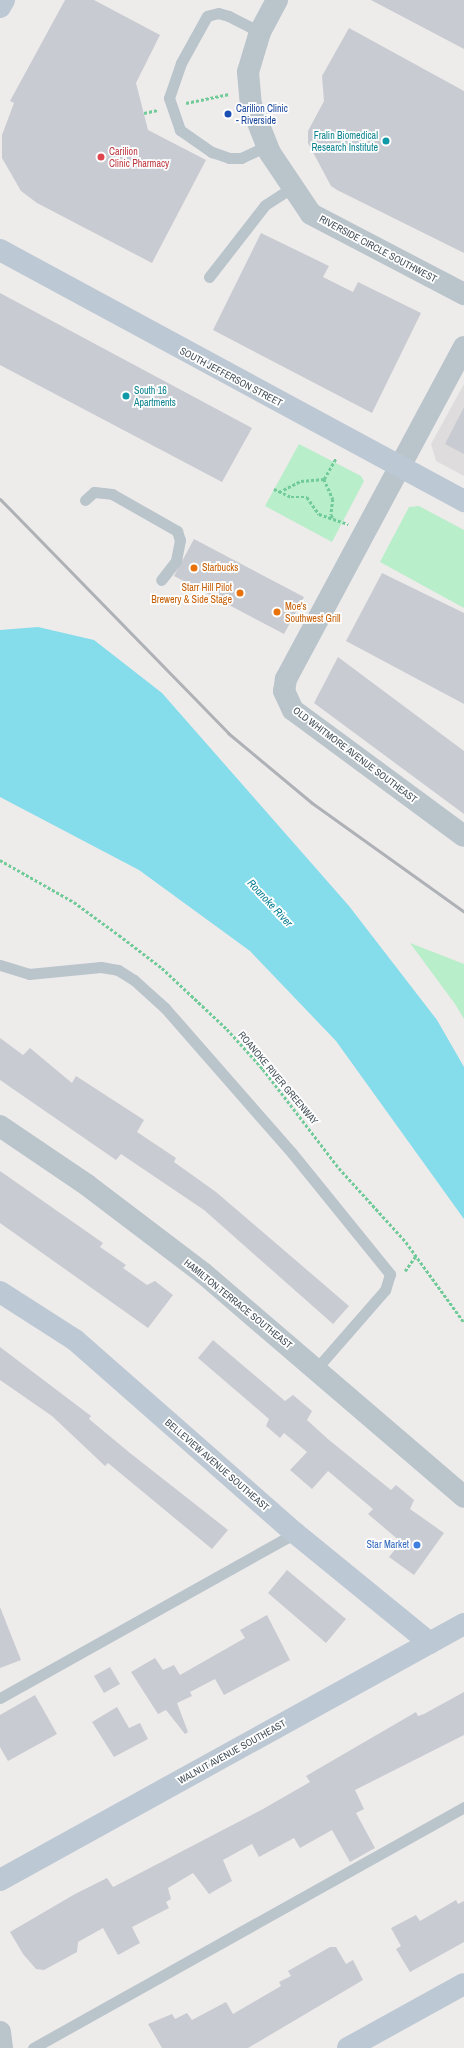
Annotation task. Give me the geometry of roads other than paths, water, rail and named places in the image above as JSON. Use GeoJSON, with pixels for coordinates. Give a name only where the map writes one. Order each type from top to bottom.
{"type":"FeatureCollection","features":[{"type":"Feature","properties":{"kind":"street"},"geometry":{"type":"LineString","coordinates":[[0,6],[4,0]]}},
{"type":"Feature","properties":{"kind":"street","name":"RIVERSIDE CIRCLE SOUTHWEST"},"geometry":{"type":"LineString","coordinates":[[277,0],[260,32],[248,72],[250,105],[267,146],[293,187],[311,214],[464,294]]}},
{"type":"Feature","properties":{"kind":"street","name":"SOUTH JEFFERSON STREET"},"geometry":{"type":"LineString","coordinates":[[0,250],[130,323],[402,466],[464,501]]}},
{"type":"Feature","properties":{"kind":"street"},"geometry":{"type":"LineString","coordinates":[[402,466],[464,347]]}},
{"type":"Feature","properties":{"kind":"street","name":"OLD WHITMORE AVENUE SOUTHEAST"},"geometry":{"type":"LineString","coordinates":[[402,466],[286,679],[284,690],[293,710],[464,836]]}},
{"type":"Feature","properties":{"kind":"street","name":"HAMILTON TERRACE SOUTHEAST"},"geometry":{"type":"LineString","coordinates":[[0,1126],[87,1185],[203,1273],[464,1497]]}},
{"type":"Feature","properties":{"kind":"street","name":"BELLEVIEW AVENUE SOUTHEAST"},"geometry":{"type":"LineString","coordinates":[[0,1292],[75,1340],[296,1533],[430,1643]]}},
{"type":"Feature","properties":{"kind":"street","name":"WALNUT AVENUE SOUTHEAST"},"geometry":{"type":"LineString","coordinates":[[0,1880],[464,1624]]}},
{"type":"Feature","properties":{"kind":"street"},"geometry":{"type":"LineString","coordinates":[[348,2048],[464,1984]]}},
{"type":"Feature","properties":{"kind":"street"},"geometry":{"type":"LineString","coordinates":[[0,2032],[2,2048]]}},
{"type":"Feature","properties":{"kind":"lane"},"geometry":{"type":"LineString","coordinates":[[260,32],[229,16],[218,13],[207,16],[181,63],[169,98],[180,130],[212,152],[229,158],[241,158],[267,146]]}},
{"type":"Feature","properties":{"kind":"lane"},"geometry":{"type":"LineString","coordinates":[[209,277],[264,205],[293,187]]}},
{"type":"Feature","properties":{"kind":"lane"},"geometry":{"type":"LineString","coordinates":[[85,500],[94,492],[112,494],[177,531],[180,540],[178,556],[171,572],[161,580]]}},
{"type":"Feature","properties":{"kind":"lane"},"geometry":{"type":"LineString","coordinates":[[0,965],[28,974],[101,967],[118,970],[134,980],[165,1008],[292,1153],[390,1274],[385,1290],[316,1369]]}},
{"type":"Feature","properties":{"kind":"lane"},"geometry":{"type":"LineString","coordinates":[[0,1698],[296,1533]]}},
{"type":"Feature","properties":{"kind":"lane"},"geometry":{"type":"LineString","coordinates":[[33,2048],[464,1808]]}},
{"type":"Feature","properties":{"kind":"water","name":"Roanoke River"},"geometry":{"type":"Polygon","coordinates":[[[38,627],[94,640],[162,693],[349,906],[437,1020],[464,1067],[464,1219],[336,1041],[250,951],[139,870],[0,797],[0,630],[38,627]]]}},
{"type":"Feature","properties":{"kind":"railway"},"geometry":{"type":"LineString","coordinates":[[0,499],[228,733],[312,803],[464,912]]}},
{"type":"Feature","properties":{"kind":"place","name":"Carilion Clinic - Riverside"},"geometry":{"type":"Point","coordinates":[228,114]}},
{"type":"Feature","properties":{"kind":"place","name":"Fralin Biomedical Research Institute"},"geometry":{"type":"Point","coordinates":[386,141]}},
{"type":"Feature","properties":{"kind":"place","name":"Carilion Clinic Pharmacy"},"geometry":{"type":"Point","coordinates":[101,157]}},
{"type":"Feature","properties":{"kind":"place","name":"South 16 Apartments"},"geometry":{"type":"Point","coordinates":[126,396]}},
{"type":"Feature","properties":{"kind":"place","name":"Starbucks"},"geometry":{"type":"Point","coordinates":[194,568]}},
{"type":"Feature","properties":{"kind":"place","name":"Starr Hill Pilot Brewery & Side Stage"},"geometry":{"type":"Point","coordinates":[240,593]}},
{"type":"Feature","properties":{"kind":"place","name":"Moe's Southwest Grill"},"geometry":{"type":"Point","coordinates":[277,612]}},
{"type":"Feature","properties":{"kind":"place","name":"Star Market"},"geometry":{"type":"Point","coordinates":[417,1545]}}]}
